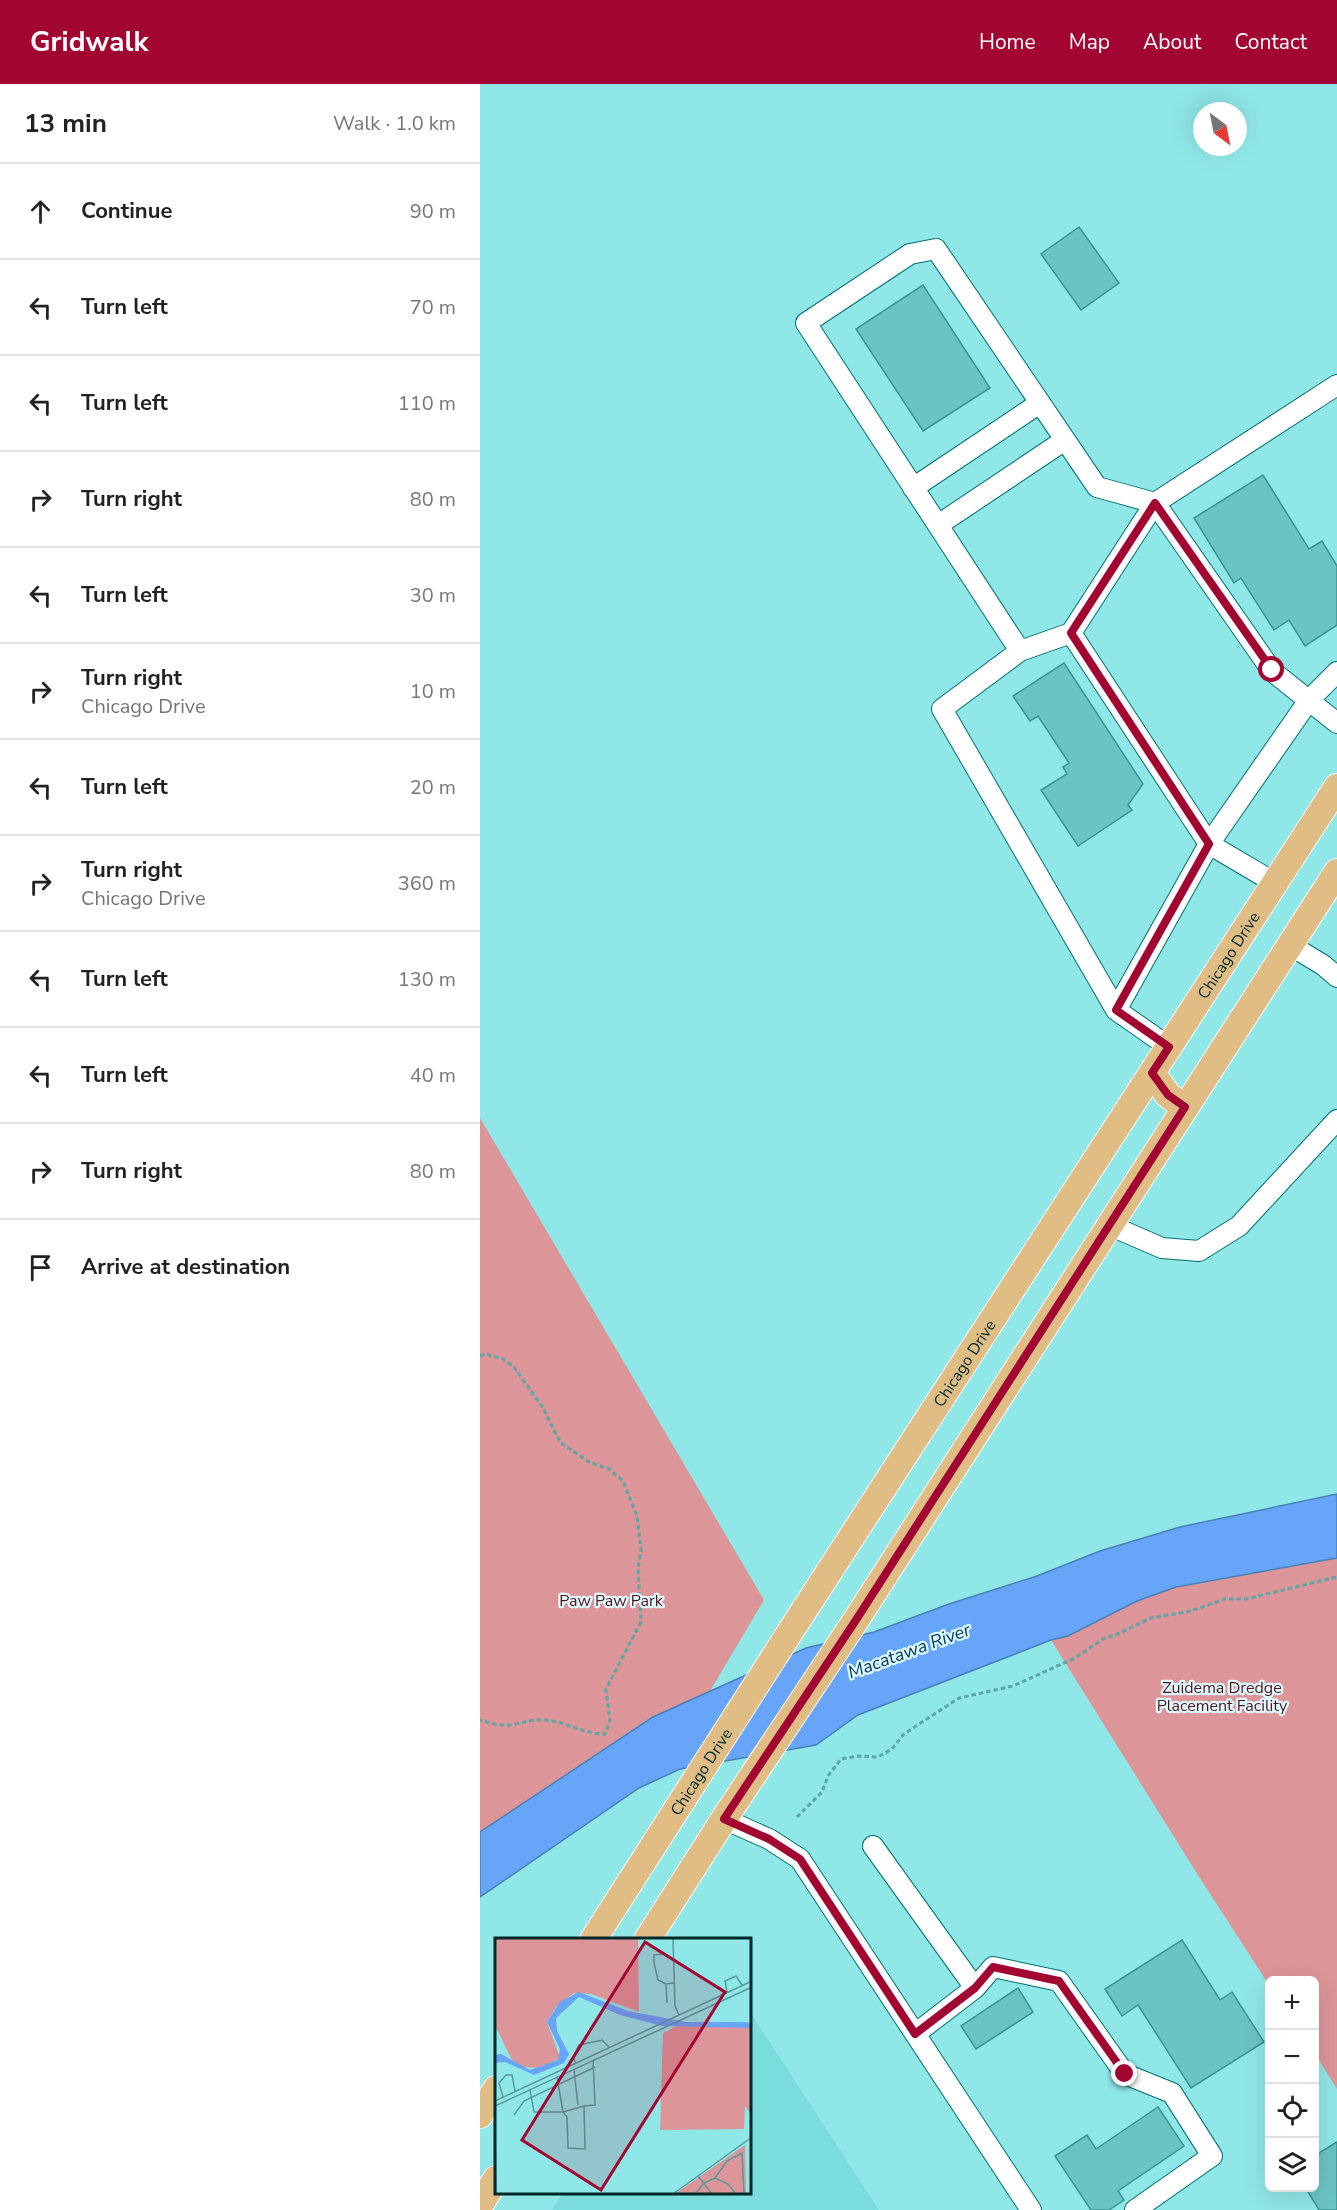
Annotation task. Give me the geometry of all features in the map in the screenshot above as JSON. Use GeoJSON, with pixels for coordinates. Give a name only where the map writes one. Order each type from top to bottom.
{"type":"FeatureCollection","features":[{"type":"Feature","properties":{"kind":"main road","name":"Chicago Drive"},"geometry":{"type":"LineString","coordinates":[[594,1938],[1337,787]]}},
{"type":"Feature","properties":{"kind":"main road"},"geometry":{"type":"LineString","coordinates":[[648,1938],[761,1762],[856,1620],[1337,872]]}},
{"type":"Feature","properties":{"kind":"main road"},"geometry":{"type":"LineString","coordinates":[[1152,1073],[1168,1095],[1185,1107]]}},
{"type":"Feature","properties":{"kind":"main road"},"geometry":{"type":"LineString","coordinates":[[480,2115],[495,2091]]}},
{"type":"Feature","properties":{"kind":"main road"},"geometry":{"type":"LineString","coordinates":[[480,2205],[495,2181]]}},
{"type":"Feature","properties":{"kind":"lane"},"geometry":{"type":"LineString","coordinates":[[1020,651],[806,323],[910,254],[936,249],[1097,487],[1155,503],[1272,670],[1337,723]]}},
{"type":"Feature","properties":{"kind":"lane"},"geometry":{"type":"LineString","coordinates":[[1169,1047],[1116,1010],[942,710],[1020,651],[1071,633],[1155,503],[1337,385]]}},
{"type":"Feature","properties":{"kind":"lane"},"geometry":{"type":"LineString","coordinates":[[913,488],[1040,403]]}},
{"type":"Feature","properties":{"kind":"lane"},"geometry":{"type":"LineString","coordinates":[[938,525],[1065,440]]}},
{"type":"Feature","properties":{"kind":"lane"},"geometry":{"type":"LineString","coordinates":[[1071,633],[1209,844],[1275,883]]}},
{"type":"Feature","properties":{"kind":"lane"},"geometry":{"type":"LineString","coordinates":[[1116,1010],[1209,844],[1309,700],[1337,672]]}},
{"type":"Feature","properties":{"kind":"lane"},"geometry":{"type":"LineString","coordinates":[[1290,945],[1323,965],[1337,977]]}},
{"type":"Feature","properties":{"kind":"lane"},"geometry":{"type":"LineString","coordinates":[[1109,1225],[1162,1248],[1199,1251],[1239,1226],[1337,1120]]}},
{"type":"Feature","properties":{"kind":"lane"},"geometry":{"type":"LineString","coordinates":[[724,1819],[769,1839],[800,1859],[1031,2210]]}},
{"type":"Feature","properties":{"kind":"lane"},"geometry":{"type":"LineString","coordinates":[[873,1846],[975,1988]]}},
{"type":"Feature","properties":{"kind":"lane"},"geometry":{"type":"LineString","coordinates":[[915,2034],[975,1988],[993,1967],[1059,1981],[1125,2074],[1172,2093],[1212,2156],[1135,2210]]}},
{"type":"Feature","properties":{"kind":"path"},"geometry":{"type":"LineString","coordinates":[[480,1356],[485,1354],[503,1359],[514,1368],[543,1408],[560,1442],[589,1462],[609,1469],[623,1481],[637,1516],[641,1551],[638,1568],[641,1622],[606,1689],[610,1721],[605,1734],[591,1734],[546,1720],[531,1719],[502,1726],[480,1720]]}},
{"type":"Feature","properties":{"kind":"path"},"geometry":{"type":"LineString","coordinates":[[797,1817],[822,1792],[828,1776],[841,1759],[858,1756],[878,1757],[892,1749],[909,1731],[959,1698],[1014,1686],[1075,1658],[1103,1639],[1151,1618],[1191,1611],[1225,1599],[1246,1599],[1337,1577]]}},
{"type":"Feature","properties":{"kind":"shaded area"},"geometry":{"type":"Polygon","coordinates":[[[752,2015],[879,2210],[552,2210],[561,2195],[752,2195],[752,2015]]]}},
{"type":"Feature","properties":{"kind":"green space","name":"Paw Paw Park"},"geometry":{"type":"Polygon","coordinates":[[[480,1118],[764,1600],[684,1735],[480,1863],[480,1118]]]}},
{"type":"Feature","properties":{"kind":"green space","name":"Zuidema Dredge Placement Facility"},"geometry":{"type":"Polygon","coordinates":[[[1337,1558],[1337,2089],[1319,2060],[1319,1976],[1265,1976],[1265,1979],[1051,1640],[1069,1636],[1137,1601],[1176,1587],[1337,1558]]]}},
{"type":"Feature","properties":{"kind":"water","name":"Macatawa River"},"geometry":{"type":"Polygon","coordinates":[[[1337,1494],[1337,1558],[1176,1587],[1137,1601],[1068,1636],[1051,1640],[858,1715],[816,1745],[680,1769],[639,1788],[480,1897],[480,1832],[653,1717],[806,1648],[874,1632],[949,1604],[1037,1576],[1100,1551],[1180,1527],[1337,1494]]]}},
{"type":"Feature","properties":{"kind":"building"},"geometry":{"type":"Polygon","coordinates":[[[1079,227],[1119,283],[1081,310],[1041,254],[1079,227]]]}},
{"type":"Feature","properties":{"kind":"building"},"geometry":{"type":"Polygon","coordinates":[[[923,285],[990,388],[923,431],[856,329],[923,285]]]}},
{"type":"Feature","properties":{"kind":"building"},"geometry":{"type":"Polygon","coordinates":[[[1263,475],[1309,549],[1322,541],[1337,566],[1337,625],[1305,646],[1289,620],[1274,630],[1241,578],[1234,583],[1194,518],[1263,475]]]}},
{"type":"Feature","properties":{"kind":"building"},"geometry":{"type":"Polygon","coordinates":[[[1064,663],[1143,784],[1128,805],[1132,810],[1078,846],[1041,790],[1067,774],[1063,767],[1069,763],[1038,716],[1030,721],[1013,696],[1064,663]]]}},
{"type":"Feature","properties":{"kind":"building"},"geometry":{"type":"Polygon","coordinates":[[[1182,1940],[1220,2000],[1232,1992],[1264,2042],[1191,2088],[1138,2005],[1122,2016],[1105,1989],[1182,1940]]]}},
{"type":"Feature","properties":{"kind":"building"},"geometry":{"type":"Polygon","coordinates":[[[1018,1988],[1033,2012],[976,2049],[961,2026],[1018,1988]]]}},
{"type":"Feature","properties":{"kind":"building"},"geometry":{"type":"Polygon","coordinates":[[[1158,2107],[1184,2146],[1118,2191],[1124,2200],[1109,2210],[1091,2210],[1055,2156],[1087,2135],[1096,2149],[1158,2107]]]}},
{"type":"Feature","properties":{"kind":"building"},"geometry":{"type":"Polygon","coordinates":[[[1337,2142],[1337,2210],[1319,2210],[1308,2192],[1319,2192],[1319,2153],[1337,2142]]]}},
{"type":"Feature","properties":{"kind":"route"},"geometry":{"type":"LineString","coordinates":[[1125,2074],[1059,1981],[993,1967],[975,1988],[915,2034],[800,1859],[769,1839],[724,1819],[856,1620],[1185,1107],[1168,1095],[1152,1073],[1169,1047],[1116,1010],[1209,844],[1071,633],[1155,503],[1272,670]]}}]}
